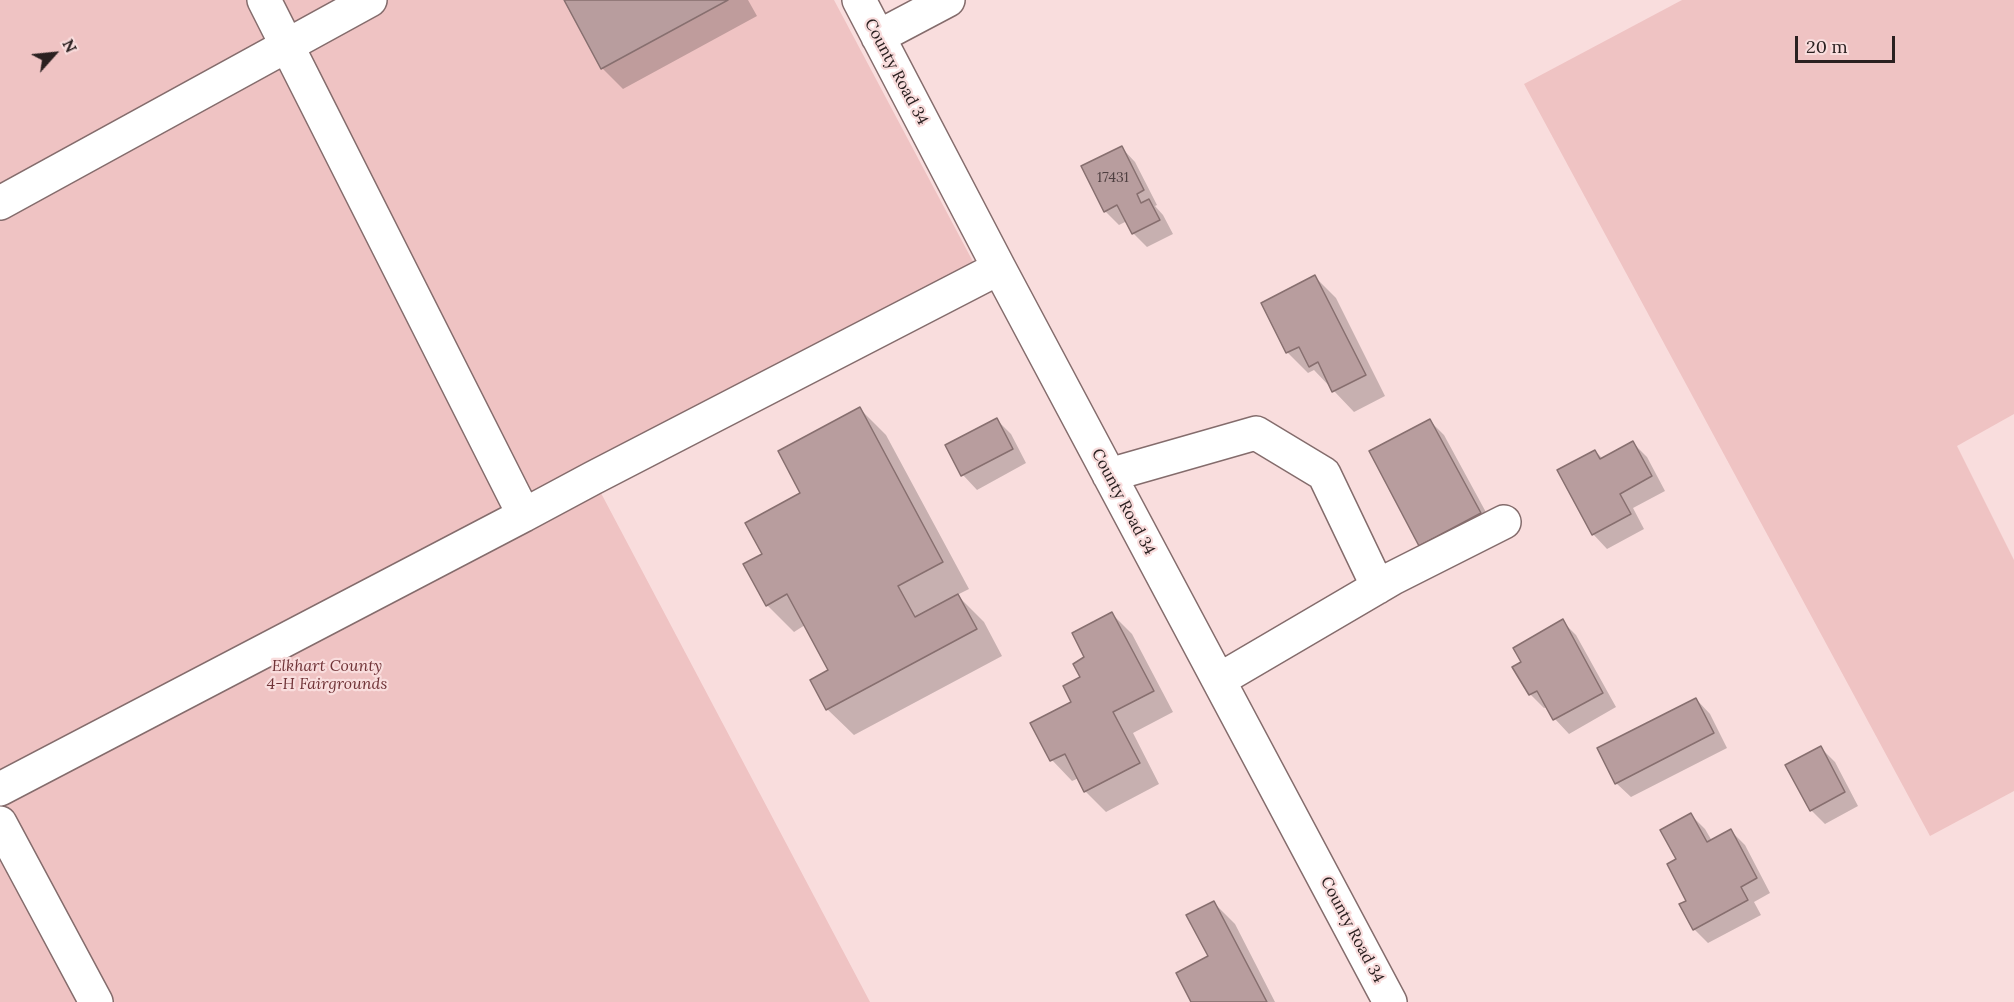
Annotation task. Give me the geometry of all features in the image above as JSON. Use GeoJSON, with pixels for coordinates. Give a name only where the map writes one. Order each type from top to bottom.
{"type":"FeatureCollection","features":[{"type":"Feature","properties":{"kind":"street"},"geometry":{"type":"LineString","coordinates":[[264,0],[524,515]]}},
{"type":"Feature","properties":{"kind":"street"},"geometry":{"type":"LineString","coordinates":[[0,203],[370,0]]}},
{"type":"Feature","properties":{"kind":"street","name":"County Road 34"},"geometry":{"type":"LineString","coordinates":[[859,0],[1390,1002]]}},
{"type":"Feature","properties":{"kind":"street"},"geometry":{"type":"LineString","coordinates":[[878,37],[948,0]]}},
{"type":"Feature","properties":{"kind":"street"},"geometry":{"type":"LineString","coordinates":[[0,789],[999,268]]}},
{"type":"Feature","properties":{"kind":"street"},"geometry":{"type":"LineString","coordinates":[[1109,475],[1256,433],[1324,474],[1378,587]]}},
{"type":"Feature","properties":{"kind":"street"},"geometry":{"type":"LineString","coordinates":[[1219,680],[1378,587],[1504,522]]}},
{"type":"Feature","properties":{"kind":"street"},"geometry":{"type":"LineString","coordinates":[[0,823],[96,1002]]}},
{"type":"Feature","properties":{"kind":"green space","name":"Elkhart County 4-H Fairgrounds"},"geometry":{"type":"Polygon","coordinates":[[[0,0],[834,0],[979,273],[593,478],[870,1002],[0,1002],[0,0]]]}},
{"type":"Feature","properties":{"kind":"green space"},"geometry":{"type":"Polygon","coordinates":[[[1682,0],[2014,0],[2014,414],[1957,446],[2014,560],[2014,791],[1930,836],[1524,84],[1682,0]]]}},
{"type":"Feature","properties":{"kind":"building"},"geometry":{"type":"Polygon","coordinates":[[[564,0],[728,0],[601,69],[564,0]]]}},
{"type":"Feature","properties":{"kind":"building"},"geometry":{"type":"Polygon","coordinates":[[[1122,146],[1144,190],[1137,194],[1141,203],[1149,199],[1160,220],[1132,234],[1117,205],[1104,212],[1081,166],[1122,146]]]}},
{"type":"Feature","properties":{"kind":"building"},"geometry":{"type":"Polygon","coordinates":[[[1315,275],[1366,375],[1332,392],[1318,362],[1309,367],[1299,347],[1286,353],[1261,303],[1315,275]]]}},
{"type":"Feature","properties":{"kind":"building"},"geometry":{"type":"Polygon","coordinates":[[[860,407],[943,562],[898,586],[915,617],[958,594],[977,629],[826,710],[810,680],[828,670],[787,594],[766,606],[743,564],[762,554],[745,523],[800,493],[778,451],[860,407]]]}},
{"type":"Feature","properties":{"kind":"building"},"geometry":{"type":"Polygon","coordinates":[[[997,418],[1013,449],[961,476],[945,445],[997,418]]]}},
{"type":"Feature","properties":{"kind":"building"},"geometry":{"type":"Polygon","coordinates":[[[1430,419],[1481,513],[1419,546],[1369,451],[1430,419]]]}},
{"type":"Feature","properties":{"kind":"building"},"geometry":{"type":"Polygon","coordinates":[[[1633,441],[1652,476],[1620,494],[1631,514],[1592,535],[1557,470],[1595,450],[1600,459],[1633,441]]]}},
{"type":"Feature","properties":{"kind":"building"},"geometry":{"type":"Polygon","coordinates":[[[1112,612],[1154,691],[1113,712],[1140,763],[1084,792],[1065,754],[1050,761],[1030,723],[1071,702],[1063,686],[1080,677],[1073,664],[1084,657],[1072,633],[1112,612]]]}},
{"type":"Feature","properties":{"kind":"building"},"geometry":{"type":"Polygon","coordinates":[[[1563,619],[1603,693],[1553,720],[1537,691],[1529,695],[1512,667],[1521,662],[1513,648],[1563,619]]]}},
{"type":"Feature","properties":{"kind":"building"},"geometry":{"type":"Polygon","coordinates":[[[1696,698],[1714,733],[1615,784],[1597,748],[1696,698]]]}},
{"type":"Feature","properties":{"kind":"building"},"geometry":{"type":"Polygon","coordinates":[[[1821,746],[1845,792],[1810,811],[1785,765],[1821,746]]]}},
{"type":"Feature","properties":{"kind":"building"},"geometry":{"type":"Polygon","coordinates":[[[1691,813],[1707,842],[1731,829],[1757,878],[1741,887],[1748,900],[1693,930],[1679,904],[1686,901],[1667,864],[1676,859],[1660,830],[1691,813]]]}},
{"type":"Feature","properties":{"kind":"building"},"geometry":{"type":"Polygon","coordinates":[[[1214,901],[1267,1002],[1191,1002],[1176,973],[1208,956],[1186,915],[1214,901]]]}}]}
